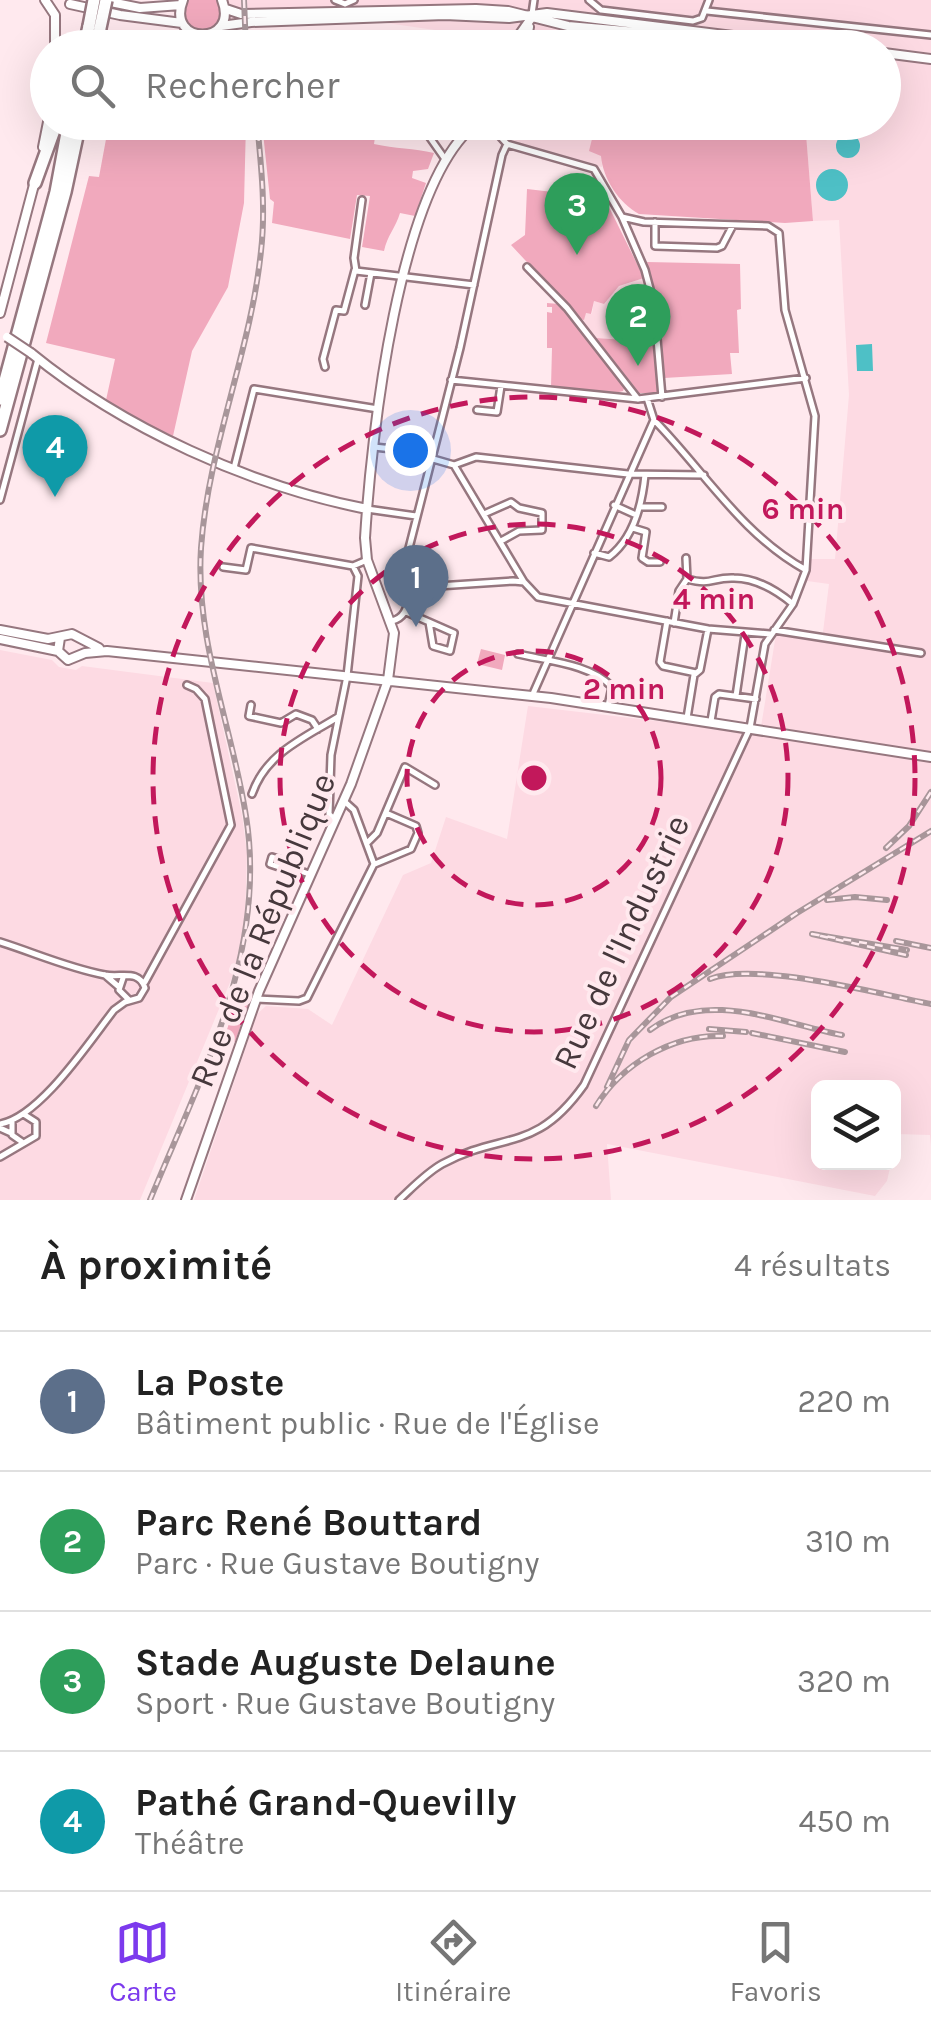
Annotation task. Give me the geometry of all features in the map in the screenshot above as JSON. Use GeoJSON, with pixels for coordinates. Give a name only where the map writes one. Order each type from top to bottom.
{"type":"FeatureCollection","features":[{"type":"Feature","properties":{"kind":"highway"},"geometry":{"type":"LineString","coordinates":[[92,28],[100,0]]}},
{"type":"Feature","properties":{"kind":"highway"},"geometry":{"type":"LineString","coordinates":[[35,183],[50,140]]}},
{"type":"Feature","properties":{"kind":"highway"},"geometry":{"type":"LineString","coordinates":[[0,399],[56,192],[66,140]]}},
{"type":"Feature","properties":{"kind":"highway"},"geometry":{"type":"LineString","coordinates":[[0,430],[66,192],[76,140]]}},
{"type":"Feature","properties":{"kind":"main road"},"geometry":{"type":"LineString","coordinates":[[100,0],[140,8],[182,2],[182,23],[188,30]]}},
{"type":"Feature","properties":{"kind":"main road"},"geometry":{"type":"LineString","coordinates":[[48,3],[58,8],[72,2],[120,15],[182,23]]}},
{"type":"Feature","properties":{"kind":"main road"},"geometry":{"type":"LineString","coordinates":[[48,3],[56,30]]}},
{"type":"Feature","properties":{"kind":"main road"},"geometry":{"type":"LineString","coordinates":[[221,26],[224,4],[241,14],[476,9],[508,10],[532,18]]}},
{"type":"Feature","properties":{"kind":"main road"},"geometry":{"type":"LineString","coordinates":[[216,30],[252,22],[445,15],[532,18],[547,13],[694,30]]}},
{"type":"Feature","properties":{"kind":"main road"},"geometry":{"type":"LineString","coordinates":[[523,30],[532,18]]}},
{"type":"Feature","properties":{"kind":"main road"},"geometry":{"type":"LineString","coordinates":[[901,55],[931,58]]}},
{"type":"Feature","properties":{"kind":"main road"},"geometry":{"type":"LineString","coordinates":[[0,313],[44,140]]}},
{"type":"Feature","properties":{"kind":"main road"},"geometry":{"type":"LineString","coordinates":[[392,621],[367,560],[367,509],[384,355],[416,230],[459,140]]}},
{"type":"Feature","properties":{"kind":"main road"},"geometry":{"type":"LineString","coordinates":[[3,334],[124,417],[289,491],[367,509]]}},
{"type":"Feature","properties":{"kind":"main road","name":"Rue de la République"},"geometry":{"type":"LineString","coordinates":[[186,1200],[256,999],[344,800],[388,680],[394,646],[392,621]]}},
{"type":"Feature","properties":{"kind":"main road"},"geometry":{"type":"LineString","coordinates":[[0,630],[60,638],[72,634],[107,651]]}},
{"type":"Feature","properties":{"kind":"main road"},"geometry":{"type":"LineString","coordinates":[[58,651],[60,638]]}},
{"type":"Feature","properties":{"kind":"main road"},"geometry":{"type":"LineString","coordinates":[[0,639],[58,651],[68,660],[107,651],[388,680],[608,706],[928,754]]}},
{"type":"Feature","properties":{"kind":"main road"},"geometry":{"type":"LineString","coordinates":[[81,654],[82,641]]}},
{"type":"Feature","properties":{"kind":"street"},"geometry":{"type":"LineString","coordinates":[[335,0],[345,4],[354,0]]}},
{"type":"Feature","properties":{"kind":"street"},"geometry":{"type":"LineString","coordinates":[[532,18],[534,0]]}},
{"type":"Feature","properties":{"kind":"street"},"geometry":{"type":"LineString","coordinates":[[589,0],[601,10],[693,21],[702,18],[709,0]]}},
{"type":"Feature","properties":{"kind":"street"},"geometry":{"type":"LineString","coordinates":[[707,11],[884,30]]}},
{"type":"Feature","properties":{"kind":"street"},"geometry":{"type":"LineString","coordinates":[[901,32],[931,35]]}},
{"type":"Feature","properties":{"kind":"street"},"geometry":{"type":"LineString","coordinates":[[431,140],[446,160]]}},
{"type":"Feature","properties":{"kind":"street"},"geometry":{"type":"LineString","coordinates":[[503,140],[594,169],[622,217],[645,270],[654,304],[662,396]]}},
{"type":"Feature","properties":{"kind":"street"},"geometry":{"type":"LineString","coordinates":[[392,621],[406,611],[409,548],[507,144]]}},
{"type":"Feature","properties":{"kind":"street"},"geometry":{"type":"LineString","coordinates":[[325,367],[336,310],[344,311],[355,270],[362,200]]}},
{"type":"Feature","properties":{"kind":"street"},"geometry":{"type":"LineString","coordinates":[[622,217],[768,226],[778,234],[785,310],[815,416],[806,570],[793,604],[772,632]]}},
{"type":"Feature","properties":{"kind":"street"},"geometry":{"type":"LineString","coordinates":[[655,222],[655,246],[717,248],[722,246],[733,224]]}},
{"type":"Feature","properties":{"kind":"street"},"geometry":{"type":"LineString","coordinates":[[527,266],[568,308],[638,399]]}},
{"type":"Feature","properties":{"kind":"street"},"geometry":{"type":"LineString","coordinates":[[355,270],[474,286]]}},
{"type":"Feature","properties":{"kind":"street"},"geometry":{"type":"LineString","coordinates":[[364,305],[371,273]]}},
{"type":"Feature","properties":{"kind":"street"},"geometry":{"type":"LineString","coordinates":[[0,500],[34,356]]}},
{"type":"Feature","properties":{"kind":"street"},"geometry":{"type":"LineString","coordinates":[[451,380],[638,399],[806,378]]}},
{"type":"Feature","properties":{"kind":"street"},"geometry":{"type":"LineString","coordinates":[[477,410],[498,412],[500,386]]}},
{"type":"Feature","properties":{"kind":"street"},"geometry":{"type":"LineString","coordinates":[[234,468],[254,389],[378,409]]}},
{"type":"Feature","properties":{"kind":"street"},"geometry":{"type":"LineString","coordinates":[[648,398],[654,420],[749,528],[779,554],[806,570]]}},
{"type":"Feature","properties":{"kind":"street"},"geometry":{"type":"LineString","coordinates":[[532,696],[654,420]]}},
{"type":"Feature","properties":{"kind":"street"},"geometry":{"type":"LineString","coordinates":[[374,447],[454,464],[476,457],[628,474],[704,475]]}},
{"type":"Feature","properties":{"kind":"street"},"geometry":{"type":"LineString","coordinates":[[454,464],[524,582],[538,597],[745,634],[772,632],[921,652]]}},
{"type":"Feature","properties":{"kind":"street"},"geometry":{"type":"LineString","coordinates":[[594,552],[610,557],[619,550],[641,506],[645,474]]}},
{"type":"Feature","properties":{"kind":"street"},"geometry":{"type":"LineString","coordinates":[[484,514],[512,502],[542,513],[542,530],[519,530],[501,541]]}},
{"type":"Feature","properties":{"kind":"street"},"geometry":{"type":"LineString","coordinates":[[614,504],[636,515]]}},
{"type":"Feature","properties":{"kind":"street"},"geometry":{"type":"LineString","coordinates":[[641,506],[662,507]]}},
{"type":"Feature","properties":{"kind":"street"},"geometry":{"type":"LineString","coordinates":[[367,509],[416,516]]}},
{"type":"Feature","properties":{"kind":"street"},"geometry":{"type":"LineString","coordinates":[[633,528],[659,532]]}},
{"type":"Feature","properties":{"kind":"street"},"geometry":{"type":"LineString","coordinates":[[646,532],[642,558],[660,562]]}},
{"type":"Feature","properties":{"kind":"street"},"geometry":{"type":"LineString","coordinates":[[223,567],[246,570],[252,548],[353,566],[367,560]]}},
{"type":"Feature","properties":{"kind":"street"},"geometry":{"type":"LineString","coordinates":[[686,558],[687,578],[660,662],[696,673]]}},
{"type":"Feature","properties":{"kind":"street"},"geometry":{"type":"LineString","coordinates":[[335,820],[329,814],[331,755],[348,676],[358,576],[353,566]]}},
{"type":"Feature","properties":{"kind":"street"},"geometry":{"type":"LineString","coordinates":[[687,578],[707,584],[722,579],[748,580],[772,589],[793,604]]}},
{"type":"Feature","properties":{"kind":"street"},"geometry":{"type":"LineString","coordinates":[[409,597],[423,587],[524,582]]}},
{"type":"Feature","properties":{"kind":"street"},"geometry":{"type":"LineString","coordinates":[[406,611],[429,622],[454,634],[450,651],[433,646],[429,622]]}},
{"type":"Feature","properties":{"kind":"street"},"geometry":{"type":"LineString","coordinates":[[687,718],[708,628]]}},
{"type":"Feature","properties":{"kind":"street","name":"Rue de l'Industrie"},"geometry":{"type":"LineString","coordinates":[[398,1200],[441,1165],[535,1132],[572,1102],[589,1075],[750,728],[772,632]]}},
{"type":"Feature","properties":{"kind":"street"},"geometry":{"type":"LineString","coordinates":[[736,696],[745,634]]}},
{"type":"Feature","properties":{"kind":"street"},"geometry":{"type":"LineString","coordinates":[[518,654],[581,669],[609,683],[612,687],[608,706]]}},
{"type":"Feature","properties":{"kind":"street"},"geometry":{"type":"LineString","coordinates":[[0,1126],[12,1122],[36,1103],[114,1010],[141,996],[150,966],[231,825],[203,696],[188,685]]}},
{"type":"Feature","properties":{"kind":"street"},"geometry":{"type":"LineString","coordinates":[[711,722],[715,696],[756,699]]}},
{"type":"Feature","properties":{"kind":"street"},"geometry":{"type":"LineString","coordinates":[[251,705],[250,716],[281,723],[296,714],[312,720],[318,729]]}},
{"type":"Feature","properties":{"kind":"street"},"geometry":{"type":"LineString","coordinates":[[252,794],[257,779],[276,756],[338,716]]}},
{"type":"Feature","properties":{"kind":"street"},"geometry":{"type":"LineString","coordinates":[[368,842],[377,833],[406,768],[435,785]]}},
{"type":"Feature","properties":{"kind":"street"},"geometry":{"type":"LineString","coordinates":[[256,999],[307,998],[374,864],[354,810],[344,800]]}},
{"type":"Feature","properties":{"kind":"street"},"geometry":{"type":"LineString","coordinates":[[374,864],[412,849],[418,833],[416,826],[386,813]]}},
{"type":"Feature","properties":{"kind":"street"},"geometry":{"type":"LineString","coordinates":[[280,864],[309,874]]}},
{"type":"Feature","properties":{"kind":"street"},"geometry":{"type":"LineString","coordinates":[[0,942],[104,975],[136,975],[150,966]]}},
{"type":"Feature","properties":{"kind":"street"},"geometry":{"type":"LineString","coordinates":[[104,975],[129,1000]]}},
{"type":"Feature","properties":{"kind":"street"},"geometry":{"type":"LineString","coordinates":[[136,975],[144,984]]}},
{"type":"Feature","properties":{"kind":"street"},"geometry":{"type":"LineString","coordinates":[[114,1010],[124,977]]}},
{"type":"Feature","properties":{"kind":"street"},"geometry":{"type":"LineString","coordinates":[[32,1118],[36,1103]]}},
{"type":"Feature","properties":{"kind":"street"},"geometry":{"type":"LineString","coordinates":[[2,1156],[37,1133],[32,1118],[22,1115]]}},
{"type":"Feature","properties":{"kind":"street"},"geometry":{"type":"LineString","coordinates":[[2,1156],[12,1135],[12,1122]]}},
{"type":"Feature","properties":{"kind":"street"},"geometry":{"type":"LineString","coordinates":[[0,1126],[24,1142]]}},
{"type":"Feature","properties":{"kind":"shaded area"},"geometry":{"type":"Polygon","coordinates":[[[188,0],[217,0],[221,14],[214,27],[199,30],[188,24],[184,11],[188,0]]]}},
{"type":"Feature","properties":{"kind":"shaded area"},"geometry":{"type":"Polygon","coordinates":[[[204,0],[931,0],[931,1146],[930,1135],[901,1134],[901,1080],[811,1080],[811,1170],[889,1170],[887,1181],[875,1196],[607,1144],[611,1200],[194,1200],[257,1014],[266,1006],[308,1009],[332,1025],[403,875],[431,863],[446,817],[507,839],[528,706],[760,733],[776,634],[822,640],[829,584],[807,581],[810,555],[811,559],[835,559],[849,395],[839,220],[813,221],[806,140],[901,140],[901,30],[434,30],[380,22],[207,23],[204,0]]]}},
{"type":"Feature","properties":{"kind":"shaded area"},"geometry":{"type":"Polygon","coordinates":[[[106,140],[246,140],[244,203],[228,287],[192,351],[173,436],[106,400],[115,359],[46,343],[89,176],[99,177],[106,140]]]}},
{"type":"Feature","properties":{"kind":"shaded area"},"geometry":{"type":"Polygon","coordinates":[[[264,140],[375,140],[374,144],[434,153],[428,169],[413,171],[412,178],[426,183],[415,216],[400,213],[384,251],[362,247],[370,196],[357,195],[350,239],[272,223],[274,202],[270,199],[264,140]]]}},
{"type":"Feature","properties":{"kind":"shaded area"},"geometry":{"type":"Polygon","coordinates":[[[513,140],[601,140],[602,167],[515,144],[513,140]]]}},
{"type":"Feature","properties":{"kind":"shaded area"},"geometry":{"type":"Polygon","coordinates":[[[592,140],[806,140],[813,221],[785,223],[639,214],[613,190],[601,156],[589,151],[592,140]]]}},
{"type":"Feature","properties":{"kind":"shaded area"},"geometry":{"type":"Polygon","coordinates":[[[527,189],[606,201],[644,278],[619,286],[604,304],[594,301],[591,314],[580,319],[511,245],[525,235],[527,189]]]}},
{"type":"Feature","properties":{"kind":"shaded area"},"geometry":{"type":"Polygon","coordinates":[[[647,262],[740,264],[739,353],[730,353],[732,374],[664,378],[660,308],[647,262]]]}},
{"type":"Feature","properties":{"kind":"shaded area"},"geometry":{"type":"Polygon","coordinates":[[[644,278],[655,342],[596,338],[580,319],[584,319],[585,313],[592,314],[594,301],[604,304],[619,286],[644,278]]]}},
{"type":"Feature","properties":{"kind":"shaded area"},"geometry":{"type":"Polygon","coordinates":[[[547,303],[559,304],[625,386],[623,391],[551,387],[552,348],[547,348],[547,312],[552,313],[552,307],[547,307],[547,303]]]}},
{"type":"Feature","properties":{"kind":"shaded area"},"geometry":{"type":"Polygon","coordinates":[[[596,338],[655,342],[658,393],[639,393],[596,338]]]}},
{"type":"Feature","properties":{"kind":"shaded area"},"geometry":{"type":"Polygon","coordinates":[[[481,649],[505,655],[502,670],[477,664],[481,649]]]}},
{"type":"Feature","properties":{"kind":"shaded area"},"geometry":{"type":"Polygon","coordinates":[[[0,650],[52,660],[59,667],[76,670],[82,666],[213,683],[242,815],[247,853],[245,920],[238,963],[140,1200],[0,1200],[0,650]]]}},
{"type":"Feature","properties":{"kind":"shaded area"},"geometry":{"type":"Polygon","coordinates":[[[239,995],[250,999],[235,1042],[224,1038],[239,995]]]}},
{"type":"Feature","properties":{"kind":"water"},"geometry":{"type":"Polygon","coordinates":[[[838,140],[859,141],[859,151],[853,157],[843,157],[837,151],[838,140]]]}},
{"type":"Feature","properties":{"kind":"water"},"geometry":{"type":"Polygon","coordinates":[[[832,169],[843,174],[848,185],[843,196],[832,201],[821,196],[816,185],[821,174],[832,169]]]}},
{"type":"Feature","properties":{"kind":"water"},"geometry":{"type":"Polygon","coordinates":[[[872,344],[873,371],[857,371],[856,345],[872,344]]]}},
{"type":"Feature","properties":{"kind":"railway"},"geometry":{"type":"LineString","coordinates":[[244,0],[245,30]]}},
{"type":"Feature","properties":{"kind":"railway"},"geometry":{"type":"LineString","coordinates":[[150,1200],[225,1013],[247,916],[250,867],[246,816],[209,650],[201,548],[212,473],[256,288],[263,203],[258,140]]}},
{"type":"Feature","properties":{"kind":"railway"},"geometry":{"type":"LineString","coordinates":[[886,848],[909,826],[931,792]]}},
{"type":"Feature","properties":{"kind":"railway"},"geometry":{"type":"LineString","coordinates":[[607,1087],[629,1040],[671,997],[931,831]]}},
{"type":"Feature","properties":{"kind":"railway"},"geometry":{"type":"LineString","coordinates":[[827,900],[887,900]]}},
{"type":"Feature","properties":{"kind":"railway"},"geometry":{"type":"LineString","coordinates":[[906,955],[812,934],[907,950]]}},
{"type":"Feature","properties":{"kind":"railway"},"geometry":{"type":"LineString","coordinates":[[896,941],[931,948]]}},
{"type":"Feature","properties":{"kind":"railway"},"geometry":{"type":"LineString","coordinates":[[710,979],[731,974],[786,976],[931,1004]]}},
{"type":"Feature","properties":{"kind":"railway"},"geometry":{"type":"LineString","coordinates":[[650,1030],[695,1011],[719,1010],[769,1017],[842,1035]]}},
{"type":"Feature","properties":{"kind":"railway"},"geometry":{"type":"LineString","coordinates":[[709,1029],[746,1032]]}},
{"type":"Feature","properties":{"kind":"railway"},"geometry":{"type":"LineString","coordinates":[[752,1033],[845,1052]]}},
{"type":"Feature","properties":{"kind":"railway"},"geometry":{"type":"LineString","coordinates":[[596,1106],[620,1077],[650,1055],[685,1040],[723,1036]]}},
{"type":"Feature","properties":{"kind":"place","name":"Stade Auguste Delaune"},"geometry":{"type":"Point","coordinates":[577,255]}},
{"type":"Feature","properties":{"kind":"place","name":"Parc René Bouttard"},"geometry":{"type":"Point","coordinates":[638,366]}},
{"type":"Feature","properties":{"kind":"place","name":"Pathé Grand-Quevilly"},"geometry":{"type":"Point","coordinates":[55,497]}},
{"type":"Feature","properties":{"kind":"place","name":"La Poste"},"geometry":{"type":"Point","coordinates":[416,627]}}]}
